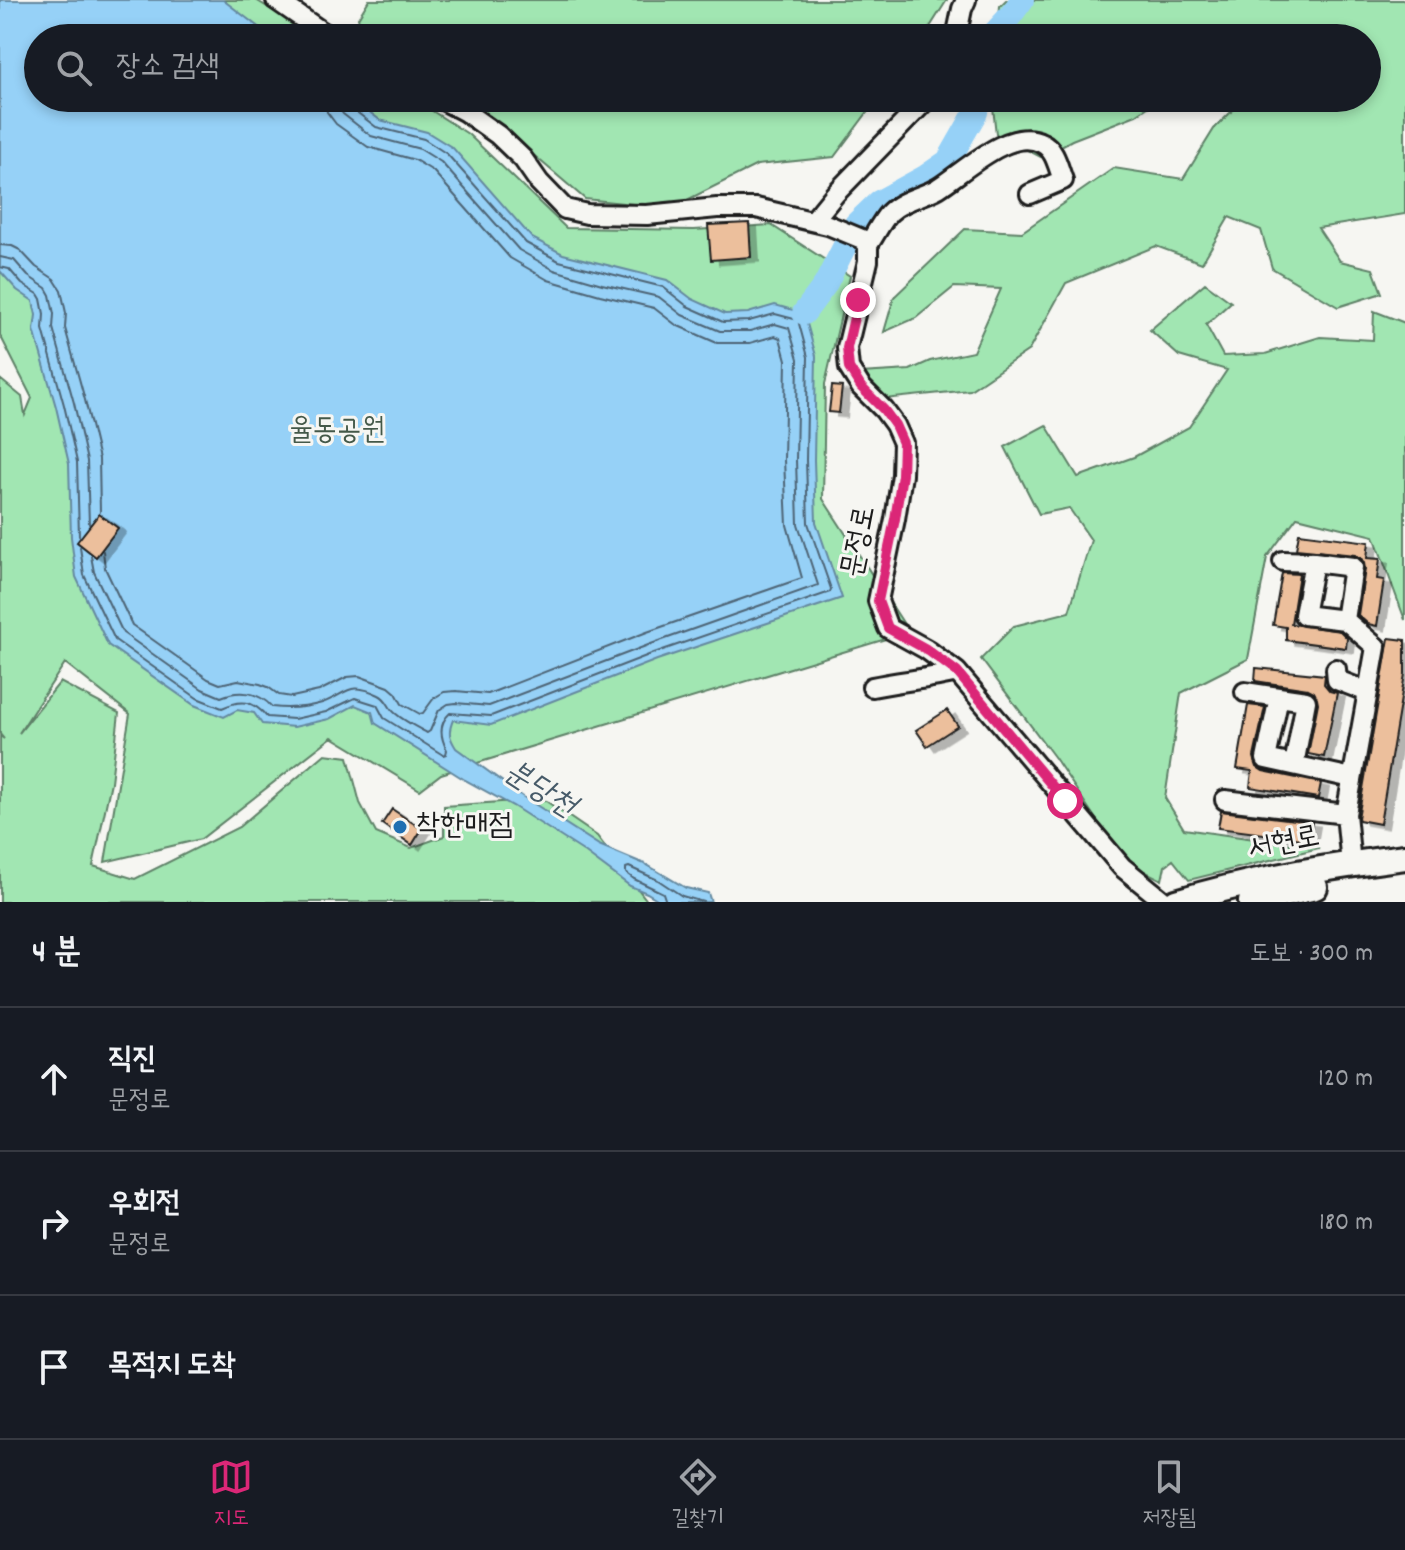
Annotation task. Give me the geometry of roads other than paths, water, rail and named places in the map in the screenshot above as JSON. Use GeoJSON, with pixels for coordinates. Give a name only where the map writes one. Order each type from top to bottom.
{"type":"FeatureCollection","features":[{"type":"Feature","properties":{"kind":"main road","name":"서현로"},"geometry":{"type":"LineString","coordinates":[[1176,902],[1351,864],[1405,857]]}},
{"type":"Feature","properties":{"kind":"main road","name":"서현로"},"geometry":{"type":"LineString","coordinates":[[1251,902],[1313,887],[1405,873]]}},
{"type":"Feature","properties":{"kind":"street"},"geometry":{"type":"LineString","coordinates":[[276,0],[311,24]]}},
{"type":"Feature","properties":{"kind":"street"},"geometry":{"type":"LineString","coordinates":[[959,24],[966,0]]}},
{"type":"Feature","properties":{"kind":"street"},"geometry":{"type":"LineString","coordinates":[[465,112],[498,135],[523,159],[539,182],[565,209],[587,214],[647,215],[717,208],[756,208],[820,223],[865,242],[889,213],[903,203],[936,189],[1001,145],[1025,139],[1043,143],[1054,155],[1063,180],[1030,194]]}},
{"type":"Feature","properties":{"kind":"street"},"geometry":{"type":"LineString","coordinates":[[820,223],[835,194],[914,112]]}},
{"type":"Feature","properties":{"kind":"street","name":"문정로"},"geometry":{"type":"LineString","coordinates":[[865,242],[868,261],[847,348],[849,368],[861,387],[895,425],[903,443],[898,504],[878,601],[888,628],[926,649],[957,672],[1122,867],[1165,902]]}},
{"type":"Feature","properties":{"kind":"street"},"geometry":{"type":"LineString","coordinates":[[1283,561],[1353,567],[1345,620]]}},
{"type":"Feature","properties":{"kind":"street"},"geometry":{"type":"LineString","coordinates":[[1314,562],[1304,615],[1345,620],[1376,647],[1346,814],[1351,864]]}},
{"type":"Feature","properties":{"kind":"street"},"geometry":{"type":"LineString","coordinates":[[1336,669],[1337,680],[1368,692]]}},
{"type":"Feature","properties":{"kind":"street"},"geometry":{"type":"LineString","coordinates":[[872,687],[957,672]]}},
{"type":"Feature","properties":{"kind":"street"},"geometry":{"type":"LineString","coordinates":[[1245,692],[1306,701],[1294,765]]}},
{"type":"Feature","properties":{"kind":"street"},"geometry":{"type":"LineString","coordinates":[[1279,697],[1266,759],[1352,778]]}},
{"type":"Feature","properties":{"kind":"street"},"geometry":{"type":"LineString","coordinates":[[1225,800],[1346,814]]}},
{"type":"Feature","properties":{"kind":"water","name":"율동공원"},"geometry":{"type":"Polygon","coordinates":[[[0,0],[223,0],[255,24],[24,24],[24,112],[369,112],[380,120],[427,132],[453,148],[532,238],[563,254],[667,280],[692,299],[725,314],[748,313],[775,305],[804,313],[816,356],[816,522],[842,598],[657,660],[491,725],[453,720],[450,728],[456,748],[522,796],[599,845],[647,865],[686,888],[708,893],[711,902],[662,902],[630,886],[513,806],[465,780],[375,723],[372,712],[355,705],[329,719],[294,727],[262,724],[254,713],[237,710],[224,717],[194,705],[108,645],[76,577],[71,537],[69,464],[34,330],[36,315],[33,301],[17,290],[0,271],[0,0]]]}},
{"type":"Feature","properties":{"kind":"waterway"},"geometry":{"type":"LineString","coordinates":[[1003,24],[1022,0]]}},
{"type":"Feature","properties":{"kind":"waterway"},"geometry":{"type":"LineString","coordinates":[[804,313],[825,285],[856,224],[879,202],[948,161],[976,112]]}},
{"type":"Feature","properties":{"kind":"place","name":"착한매점"},"geometry":{"type":"Point","coordinates":[400,827]}},
{"type":"Feature","properties":{"kind":"water label","name":"분당천"},"geometry":{"type":"Point","coordinates":[539,791]}}]}
